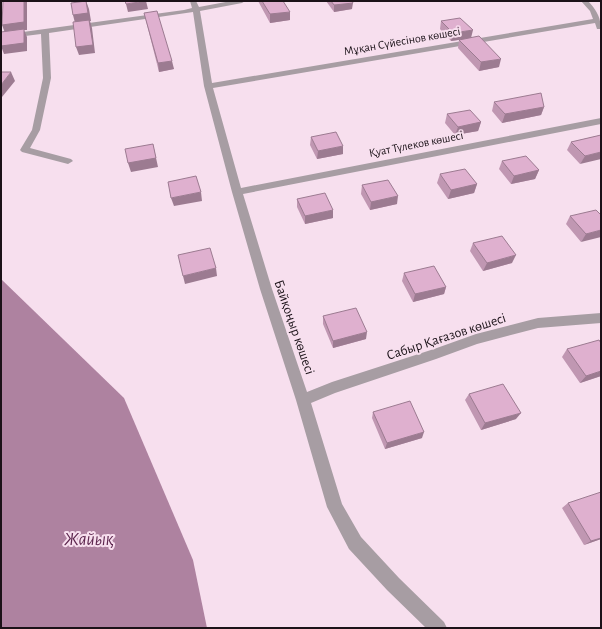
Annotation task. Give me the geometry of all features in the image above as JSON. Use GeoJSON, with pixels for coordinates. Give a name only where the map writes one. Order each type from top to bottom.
{"type":"FeatureCollection","features":[{"type":"Feature","properties":{"kind":"street"},"geometry":{"type":"LineString","coordinates":[[1,37],[45,31],[194,5],[242,1]]}},
{"type":"Feature","properties":{"kind":"street"},"geometry":{"type":"LineString","coordinates":[[584,1],[593,10],[600,23]]}},
{"type":"Feature","properties":{"kind":"street","name":"Байқоңыр көшесi"},"geometry":{"type":"LineString","coordinates":[[194,5],[208,86],[236,192],[303,400],[335,507],[355,543],[393,584],[438,628]]}},
{"type":"Feature","properties":{"kind":"street","name":"Мұқан Сүйесінов көшесі"},"geometry":{"type":"LineString","coordinates":[[208,86],[600,23]]}},
{"type":"Feature","properties":{"kind":"street"},"geometry":{"type":"LineString","coordinates":[[45,31],[46,78],[36,130],[26,150],[68,161]]}},
{"type":"Feature","properties":{"kind":"street","name":"Қуат Түлеков көшесі"},"geometry":{"type":"LineString","coordinates":[[236,192],[601,121]]}},
{"type":"Feature","properties":{"kind":"street","name":"Сабыр Қағазов көшесі"},"geometry":{"type":"LineString","coordinates":[[303,400],[332,388],[436,354],[476,339],[538,323],[601,318]]}},
{"type":"Feature","properties":{"kind":"water","name":"Жайық"},"geometry":{"type":"Polygon","coordinates":[[[1,279],[124,398],[193,560],[207,628],[1,628],[1,279]]]}},
{"type":"Feature","properties":{"kind":"building"},"geometry":{"type":"Polygon","coordinates":[[[3,1],[24,1],[24,22],[2,25],[3,1]]]}},
{"type":"Feature","properties":{"kind":"building"},"geometry":{"type":"Polygon","coordinates":[[[86,1],[88,13],[73,15],[71,3],[86,1]]]}},
{"type":"Feature","properties":{"kind":"building"},"geometry":{"type":"Polygon","coordinates":[[[125,1],[146,1],[126,4],[125,1]]]}},
{"type":"Feature","properties":{"kind":"building"},"geometry":{"type":"Polygon","coordinates":[[[262,1],[283,1],[290,12],[270,14],[262,1]]]}},
{"type":"Feature","properties":{"kind":"building"},"geometry":{"type":"Polygon","coordinates":[[[331,1],[352,1],[353,3],[334,5],[331,1]]]}},
{"type":"Feature","properties":{"kind":"building"},"geometry":{"type":"Polygon","coordinates":[[[157,11],[172,61],[158,63],[144,13],[157,11]]]}},
{"type":"Feature","properties":{"kind":"building"},"geometry":{"type":"Polygon","coordinates":[[[460,18],[473,30],[453,33],[441,21],[460,18]]]}},
{"type":"Feature","properties":{"kind":"building"},"geometry":{"type":"Polygon","coordinates":[[[89,20],[93,45],[76,47],[73,22],[89,20]]]}},
{"type":"Feature","properties":{"kind":"building"},"geometry":{"type":"Polygon","coordinates":[[[24,29],[24,43],[1,46],[1,32],[24,29]]]}},
{"type":"Feature","properties":{"kind":"building"},"geometry":{"type":"Polygon","coordinates":[[[479,36],[501,59],[481,62],[459,40],[479,36]]]}},
{"type":"Feature","properties":{"kind":"building"},"geometry":{"type":"Polygon","coordinates":[[[1,72],[11,72],[1,85],[1,72]]]}},
{"type":"Feature","properties":{"kind":"building"},"geometry":{"type":"Polygon","coordinates":[[[541,93],[544,107],[505,114],[494,102],[541,93]]]}},
{"type":"Feature","properties":{"kind":"building"},"geometry":{"type":"Polygon","coordinates":[[[470,110],[481,122],[458,127],[447,114],[470,110]]]}},
{"type":"Feature","properties":{"kind":"building"},"geometry":{"type":"Polygon","coordinates":[[[336,132],[343,146],[318,151],[311,137],[336,132]]]}},
{"type":"Feature","properties":{"kind":"building"},"geometry":{"type":"Polygon","coordinates":[[[601,135],[601,152],[585,156],[571,142],[601,135]]]}},
{"type":"Feature","properties":{"kind":"building"},"geometry":{"type":"Polygon","coordinates":[[[153,144],[156,158],[128,163],[125,149],[153,144]]]}},
{"type":"Feature","properties":{"kind":"building"},"geometry":{"type":"Polygon","coordinates":[[[526,156],[539,170],[514,176],[502,161],[526,156]]]}},
{"type":"Feature","properties":{"kind":"building"},"geometry":{"type":"Polygon","coordinates":[[[465,169],[477,184],[451,190],[440,174],[465,169]]]}},
{"type":"Feature","properties":{"kind":"building"},"geometry":{"type":"Polygon","coordinates":[[[196,176],[201,192],[171,198],[168,182],[196,176]]]}},
{"type":"Feature","properties":{"kind":"building"},"geometry":{"type":"Polygon","coordinates":[[[388,180],[398,196],[371,202],[362,185],[388,180]]]}},
{"type":"Feature","properties":{"kind":"building"},"geometry":{"type":"Polygon","coordinates":[[[325,193],[333,210],[305,216],[297,199],[325,193]]]}},
{"type":"Feature","properties":{"kind":"building"},"geometry":{"type":"Polygon","coordinates":[[[596,210],[601,215],[601,230],[586,234],[570,216],[596,210]]]}},
{"type":"Feature","properties":{"kind":"building"},"geometry":{"type":"Polygon","coordinates":[[[502,236],[516,255],[487,263],[473,243],[502,236]]]}},
{"type":"Feature","properties":{"kind":"building"},"geometry":{"type":"Polygon","coordinates":[[[210,248],[216,268],[183,276],[178,255],[210,248]]]}},
{"type":"Feature","properties":{"kind":"building"},"geometry":{"type":"Polygon","coordinates":[[[434,266],[446,287],[415,294],[404,273],[434,266]]]}},
{"type":"Feature","properties":{"kind":"building"},"geometry":{"type":"Polygon","coordinates":[[[356,308],[367,332],[333,341],[323,316],[356,308]]]}},
{"type":"Feature","properties":{"kind":"building"},"geometry":{"type":"Polygon","coordinates":[[[599,340],[601,343],[601,371],[586,376],[567,349],[599,340]]]}},
{"type":"Feature","properties":{"kind":"building"},"geometry":{"type":"Polygon","coordinates":[[[503,384],[521,413],[485,423],[469,394],[503,384]]]}},
{"type":"Feature","properties":{"kind":"building"},"geometry":{"type":"Polygon","coordinates":[[[410,401],[424,432],[387,443],[373,412],[410,401]]]}},
{"type":"Feature","properties":{"kind":"building"},"geometry":{"type":"Polygon","coordinates":[[[601,492],[601,538],[591,541],[568,503],[601,492]]]}}]}
